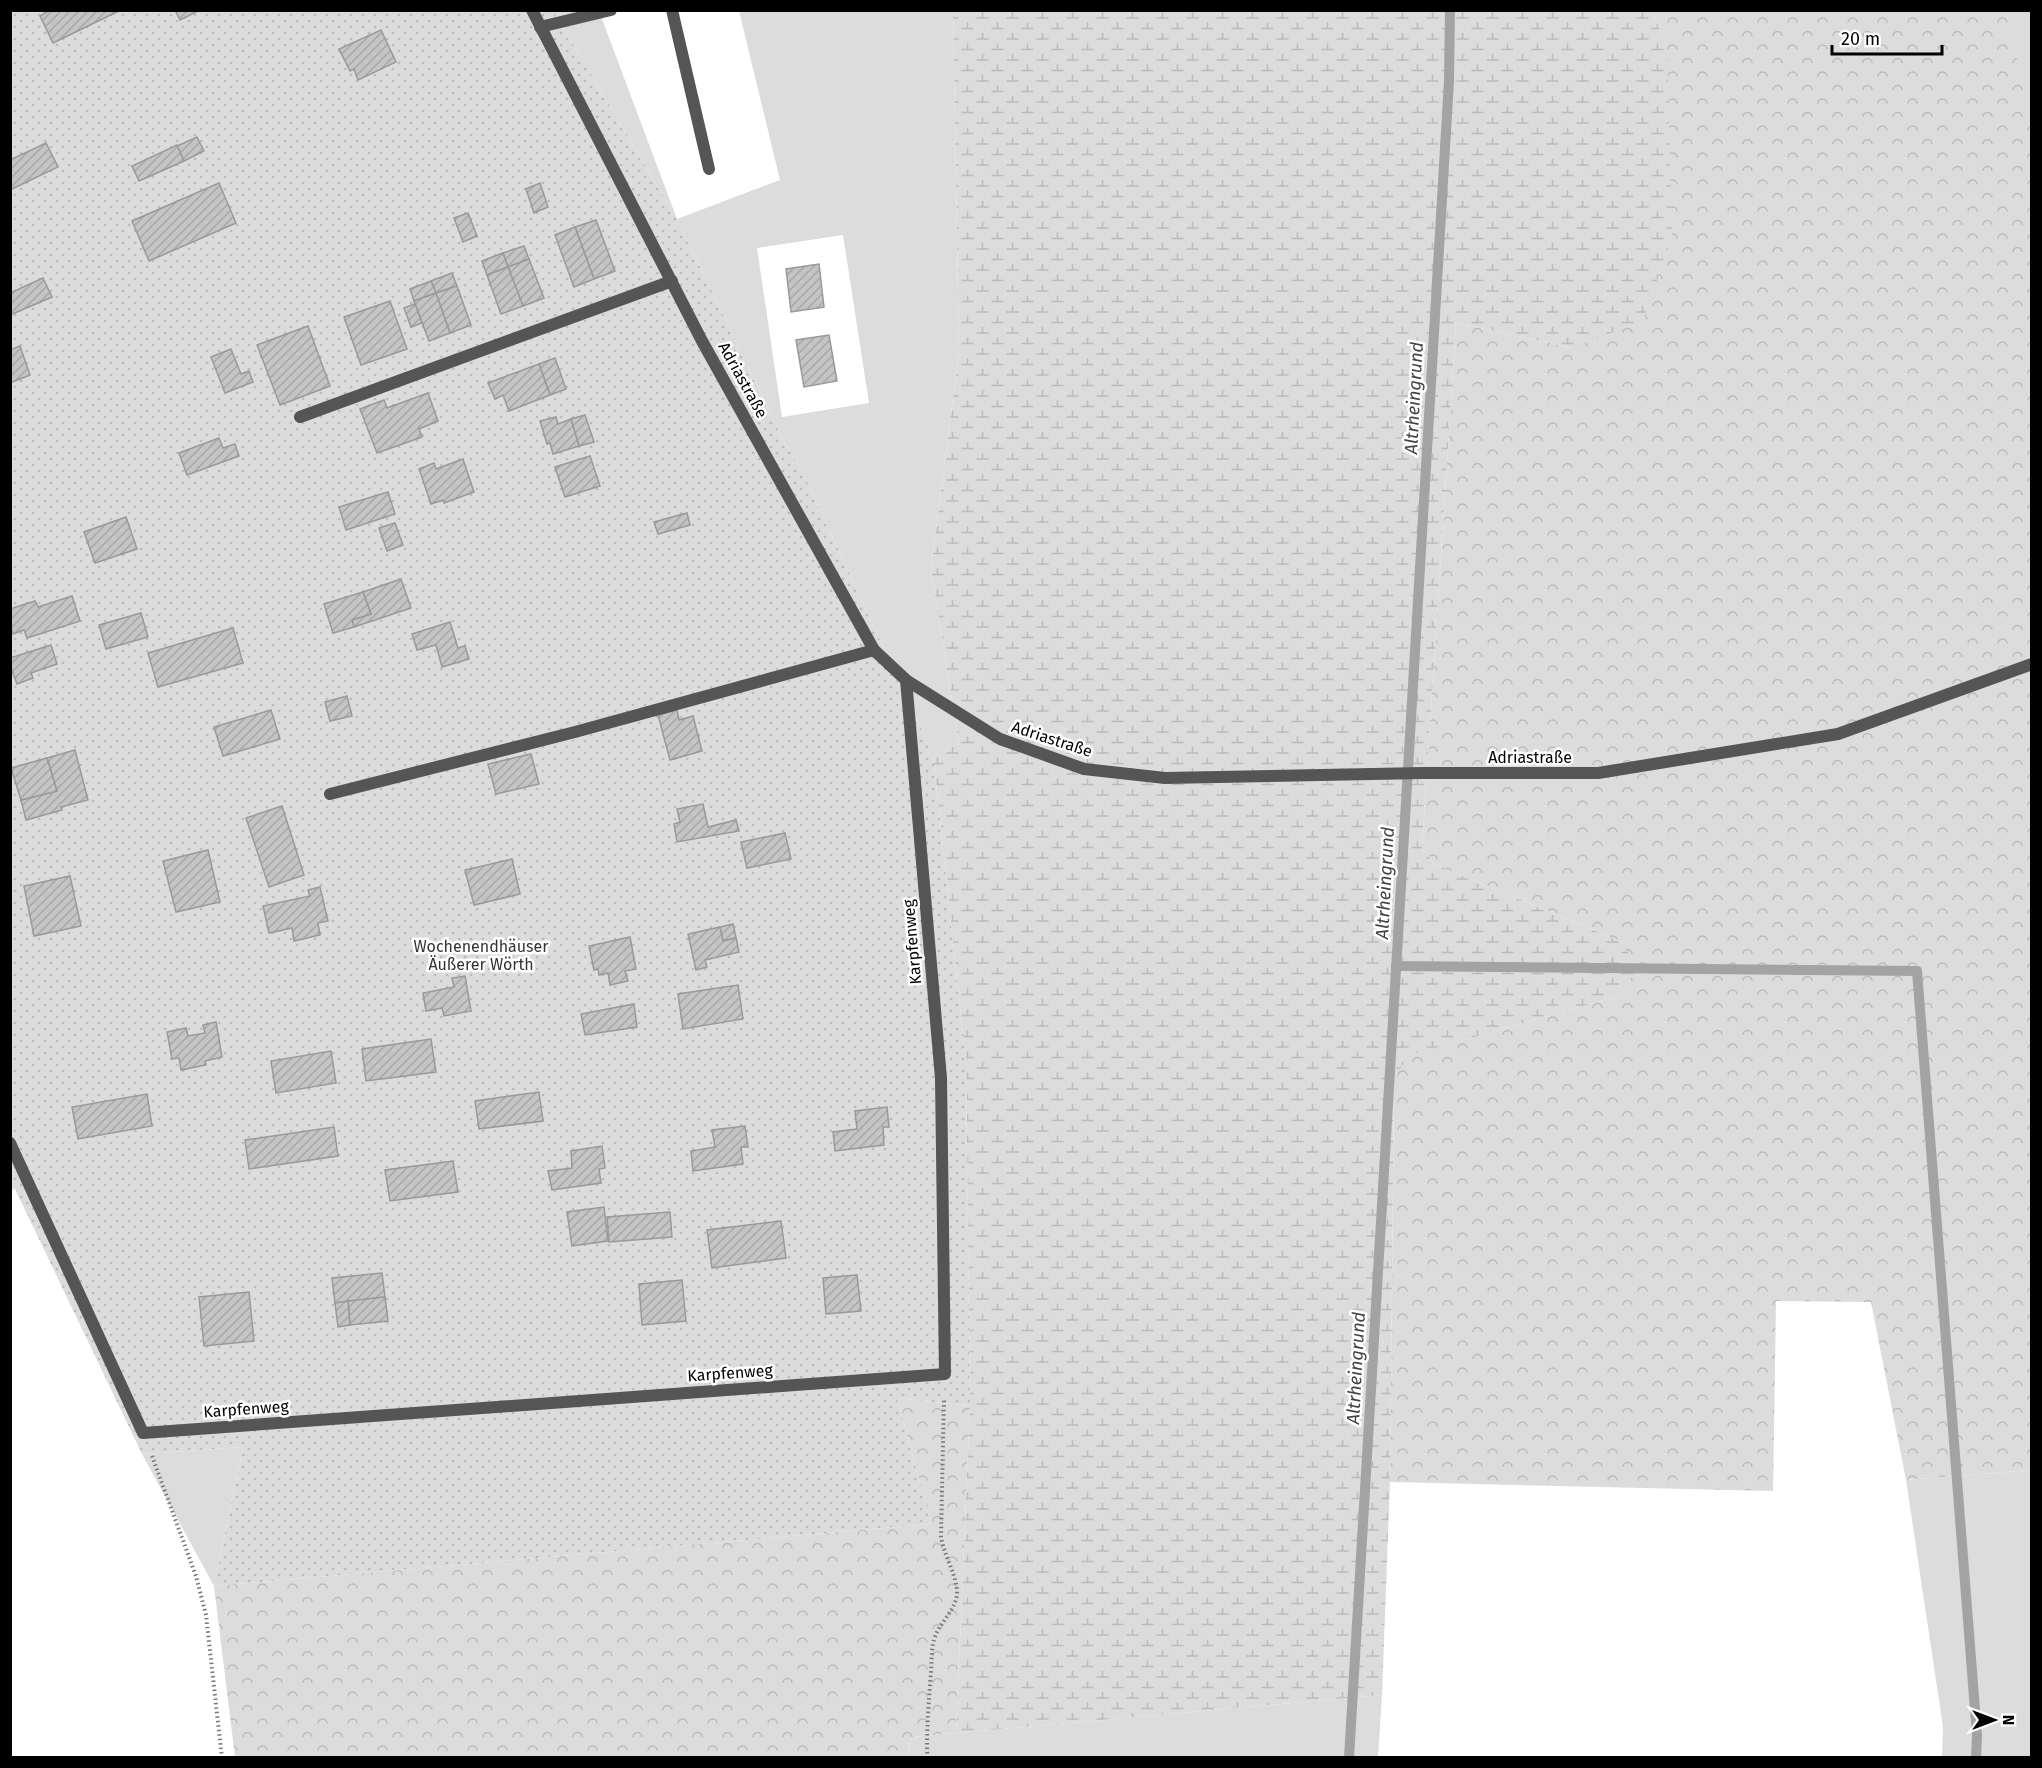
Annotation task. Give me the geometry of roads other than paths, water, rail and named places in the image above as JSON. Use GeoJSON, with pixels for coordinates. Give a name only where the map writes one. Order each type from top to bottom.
{"type":"FeatureCollection","features":[{"type":"Feature","properties":{"kind":"street","name":"Adriastraße"},"geometry":{"type":"LineString","coordinates":[[531,10],[702,340],[874,650],[906,680],[1000,739],[1084,769],[1165,778],[1423,773],[1598,773],[1838,734],[2031,664]]}},
{"type":"Feature","properties":{"kind":"street"},"geometry":{"type":"LineString","coordinates":[[540,27],[610,10]]}},
{"type":"Feature","properties":{"kind":"street"},"geometry":{"type":"LineString","coordinates":[[672,10],[709,169]]}},
{"type":"Feature","properties":{"kind":"street"},"geometry":{"type":"LineString","coordinates":[[300,417],[672,281]]}},
{"type":"Feature","properties":{"kind":"street"},"geometry":{"type":"LineString","coordinates":[[330,794],[575,732],[874,650]]}},
{"type":"Feature","properties":{"kind":"street","name":"Karpfenweg"},"geometry":{"type":"LineString","coordinates":[[10,1143],[143,1433],[945,1374],[941,1078],[906,680]]}},
{"type":"Feature","properties":{"kind":"waterway","name":"Altrheingrund"},"geometry":{"type":"LineString","coordinates":[[1349,1758],[1449,81],[1450,10]]}},
{"type":"Feature","properties":{"kind":"waterway"},"geometry":{"type":"LineString","coordinates":[[1396,966],[1917,971],[1977,1735],[1976,1758]]}},
{"type":"Feature","properties":{"kind":"park label","name":"Wochenendhäuser Äußerer Wörth"},"geometry":{"type":"Point","coordinates":[481,955]}}]}
